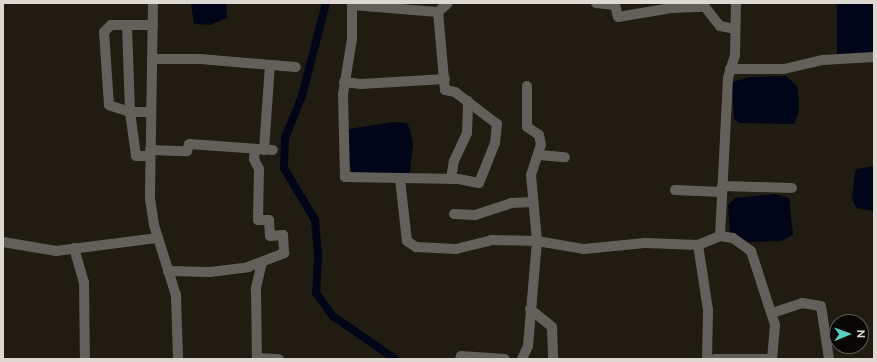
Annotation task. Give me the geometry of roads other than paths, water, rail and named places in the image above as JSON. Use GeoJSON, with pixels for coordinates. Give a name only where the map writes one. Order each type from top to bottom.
{"type":"FeatureCollection","features":[{"type":"Feature","properties":{"kind":"street"},"geometry":{"type":"LineString","coordinates":[[153,3],[150,198],[158,238],[176,295],[178,359]]}},
{"type":"Feature","properties":{"kind":"street"},"geometry":{"type":"LineString","coordinates":[[438,12],[445,90],[468,102],[497,124],[495,143],[478,183],[451,179],[345,177],[344,82],[352,39],[352,5],[438,12],[448,3]]}},
{"type":"Feature","properties":{"kind":"street"},"geometry":{"type":"LineString","coordinates":[[596,3],[615,5],[618,16],[671,8],[705,7],[720,26],[735,29]]}},
{"type":"Feature","properties":{"kind":"street"},"geometry":{"type":"LineString","coordinates":[[720,236],[730,69],[735,29],[736,3]]}},
{"type":"Feature","properties":{"kind":"street"},"geometry":{"type":"LineString","coordinates":[[151,112],[130,112],[109,106],[104,54],[104,32],[111,25],[153,25]]}},
{"type":"Feature","properties":{"kind":"street"},"geometry":{"type":"LineString","coordinates":[[127,26],[130,112],[136,156],[150,153],[187,151],[189,144],[264,150]]}},
{"type":"Feature","properties":{"kind":"street"},"geometry":{"type":"LineString","coordinates":[[730,69],[784,69],[822,60],[874,57]]}},
{"type":"Feature","properties":{"kind":"street"},"geometry":{"type":"LineString","coordinates":[[152,59],[200,59],[296,67]]}},
{"type":"Feature","properties":{"kind":"street"},"geometry":{"type":"LineString","coordinates":[[168,271],[218,271],[262,262],[284,252],[283,235],[270,236],[269,220],[258,220],[259,169],[254,158],[264,150],[270,65]]}},
{"type":"Feature","properties":{"kind":"street"},"geometry":{"type":"LineString","coordinates":[[344,82],[361,84],[445,79]]}},
{"type":"Feature","properties":{"kind":"street"},"geometry":{"type":"LineString","coordinates":[[522,359],[528,346],[530,309],[538,241],[532,202],[531,175],[540,155],[539,135],[527,127],[527,86]]}},
{"type":"Feature","properties":{"kind":"street"},"geometry":{"type":"LineString","coordinates":[[451,179],[454,161],[467,133],[468,102]]}},
{"type":"Feature","properties":{"kind":"street"},"geometry":{"type":"LineString","coordinates":[[540,155],[565,157]]}},
{"type":"Feature","properties":{"kind":"street"},"geometry":{"type":"LineString","coordinates":[[400,179],[407,241],[416,247],[456,249],[491,240],[538,241],[584,249],[645,242],[698,245],[720,236],[733,238],[751,252],[772,313],[776,336],[772,359]]}},
{"type":"Feature","properties":{"kind":"street"},"geometry":{"type":"LineString","coordinates":[[675,190],[792,188]]}},
{"type":"Feature","properties":{"kind":"street"},"geometry":{"type":"LineString","coordinates":[[454,214],[475,214],[511,203],[532,202]]}},
{"type":"Feature","properties":{"kind":"street"},"geometry":{"type":"LineString","coordinates":[[3,242],[49,251],[158,238]]}},
{"type":"Feature","properties":{"kind":"street"},"geometry":{"type":"LineString","coordinates":[[698,245],[708,310],[707,359]]}},
{"type":"Feature","properties":{"kind":"street"},"geometry":{"type":"LineString","coordinates":[[74,248],[84,282],[85,359]]}},
{"type":"Feature","properties":{"kind":"street"},"geometry":{"type":"LineString","coordinates":[[262,262],[256,289],[257,358],[279,359]]}},
{"type":"Feature","properties":{"kind":"street"},"geometry":{"type":"LineString","coordinates":[[772,313],[802,304],[821,306],[829,359]]}},
{"type":"Feature","properties":{"kind":"street"},"geometry":{"type":"LineString","coordinates":[[530,309],[552,327],[554,359]]}},
{"type":"Feature","properties":{"kind":"street"},"geometry":{"type":"LineString","coordinates":[[460,359],[461,356],[505,359]]}},
{"type":"Feature","properties":{"kind":"street"},"geometry":{"type":"LineString","coordinates":[[715,359],[768,359]]}},
{"type":"Feature","properties":{"kind":"water"},"geometry":{"type":"Polygon","coordinates":[[[191,3],[226,3],[227,18],[210,25],[194,24],[191,3]]]}},
{"type":"Feature","properties":{"kind":"water"},"geometry":{"type":"Polygon","coordinates":[[[837,3],[874,3],[874,55],[837,55],[837,3]]]}},
{"type":"Feature","properties":{"kind":"water"},"geometry":{"type":"Polygon","coordinates":[[[786,76],[798,87],[799,112],[794,124],[740,123],[734,119],[732,82],[750,77],[786,76]]]}},
{"type":"Feature","properties":{"kind":"water"},"geometry":{"type":"Polygon","coordinates":[[[393,122],[407,123],[410,130],[413,143],[410,172],[406,176],[354,177],[347,157],[349,129],[393,122]]]}},
{"type":"Feature","properties":{"kind":"water"},"geometry":{"type":"Polygon","coordinates":[[[874,166],[874,211],[856,208],[852,198],[855,173],[857,169],[874,166]]]}},
{"type":"Feature","properties":{"kind":"water"},"geometry":{"type":"Polygon","coordinates":[[[775,194],[789,198],[793,235],[781,241],[749,242],[730,234],[728,205],[735,198],[775,194]]]}},
{"type":"Feature","properties":{"kind":"waterway"},"geometry":{"type":"LineString","coordinates":[[326,3],[302,96],[285,138],[284,168],[315,220],[318,257],[316,293],[333,316],[395,359]]}}]}
